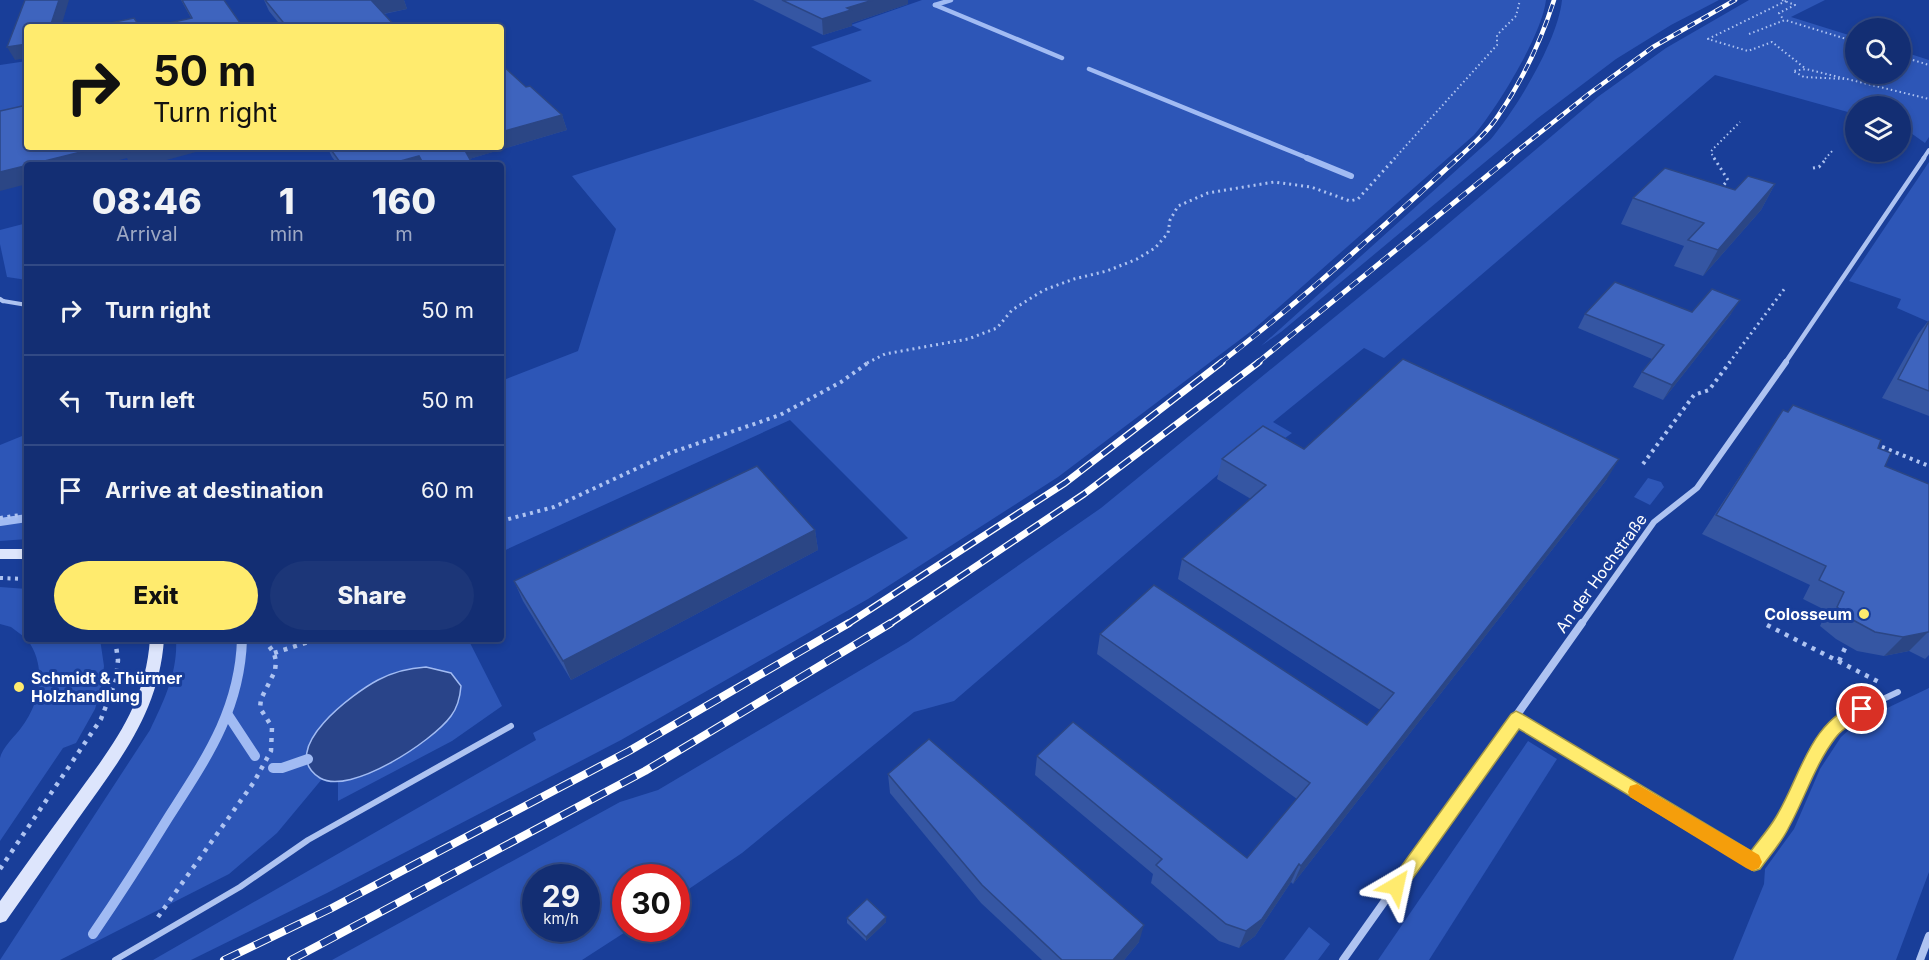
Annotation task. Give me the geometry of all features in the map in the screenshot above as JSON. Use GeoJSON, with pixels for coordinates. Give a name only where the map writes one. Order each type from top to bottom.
{"type":"FeatureCollection","features":[{"type":"Feature","properties":{"kind":"main road"},"geometry":{"type":"LineString","coordinates":[[0,554],[24,554]]}},
{"type":"Feature","properties":{"kind":"main road"},"geometry":{"type":"LineString","coordinates":[[0,915],[128,733],[153,677],[158,657],[157,642]]}},
{"type":"Feature","properties":{"kind":"street","name":"An der Hochstraße"},"geometry":{"type":"LineString","coordinates":[[1343,960],[1654,522],[1697,488],[1827,303],[1929,150]]}},
{"type":"Feature","properties":{"kind":"street"},"geometry":{"type":"LineString","coordinates":[[1920,960],[1929,936]]}},
{"type":"Feature","properties":{"kind":"lane"},"geometry":{"type":"LineString","coordinates":[[1,300],[24,304]]}},
{"type":"Feature","properties":{"kind":"lane"},"geometry":{"type":"LineString","coordinates":[[1516,719],[1754,862],[1782,823],[1830,731],[1845,717],[1898,692]]}},
{"type":"Feature","properties":{"kind":"lane"},"geometry":{"type":"LineString","coordinates":[[116,960],[240,886],[308,840],[511,726]]}},
{"type":"Feature","properties":{"kind":"path"},"geometry":{"type":"LineString","coordinates":[[504,520],[554,507],[670,453],[780,415],[841,382],[871,360],[885,354],[968,339],[997,328],[1012,310],[1044,290],[1074,279],[1107,271],[1137,259],[1155,248],[1168,233],[1170,220],[1178,206],[1188,200],[1274,182],[1311,187],[1350,201],[1358,199],[1497,45],[1497,35],[1514,20],[1520,10],[1520,0]]}},
{"type":"Feature","properties":{"kind":"path"},"geometry":{"type":"LineString","coordinates":[[1845,39],[1785,20],[1778,14],[1795,5],[1784,1],[1708,39],[1748,51],[1772,42],[1778,44],[1793,62],[1806,69],[1929,99]]}},
{"type":"Feature","properties":{"kind":"path"},"geometry":{"type":"LineString","coordinates":[[1749,34],[1785,20]]}},
{"type":"Feature","properties":{"kind":"path"},"geometry":{"type":"LineString","coordinates":[[1911,59],[1929,65]]}},
{"type":"Feature","properties":{"kind":"path"},"geometry":{"type":"LineString","coordinates":[[1806,69],[1793,71],[1804,77],[1844,79]]}},
{"type":"Feature","properties":{"kind":"path"},"geometry":{"type":"LineString","coordinates":[[1713,197],[1728,180],[1711,153],[1712,150],[1740,122]]}},
{"type":"Feature","properties":{"kind":"path"},"geometry":{"type":"LineString","coordinates":[[1813,168],[1819,167],[1834,150]]}},
{"type":"Feature","properties":{"kind":"path"},"geometry":{"type":"LineString","coordinates":[[1643,464],[1694,395],[1709,390],[1785,288]]}},
{"type":"Feature","properties":{"kind":"path"},"geometry":{"type":"LineString","coordinates":[[1869,441],[1929,466]]}},
{"type":"Feature","properties":{"kind":"path"},"geometry":{"type":"LineString","coordinates":[[0,518],[24,514]]}},
{"type":"Feature","properties":{"kind":"path"},"geometry":{"type":"LineString","coordinates":[[0,578],[24,579]]}},
{"type":"Feature","properties":{"kind":"path"},"geometry":{"type":"LineString","coordinates":[[1767,625],[1898,692]]}},
{"type":"Feature","properties":{"kind":"path"},"geometry":{"type":"LineString","coordinates":[[0,869],[88,741],[107,707],[118,663],[115,642]]}},
{"type":"Feature","properties":{"kind":"path"},"geometry":{"type":"LineString","coordinates":[[150,941],[159,914],[254,782],[271,751],[272,727],[261,708],[261,699],[274,671],[274,653],[266,642]]}},
{"type":"Feature","properties":{"kind":"path"},"geometry":{"type":"LineString","coordinates":[[274,653],[309,642]]}},
{"type":"Feature","properties":{"kind":"path"},"geometry":{"type":"LineString","coordinates":[[1839,662],[1846,646]]}},
{"type":"Feature","properties":{"kind":"shaded area"},"geometry":{"type":"Polygon","coordinates":[[[922,0],[1546,0],[1543,15],[1528,51],[1484,123],[1474,135],[1254,329],[1058,477],[868,599],[621,740],[327,893],[191,960],[153,960],[536,740],[533,733],[908,538],[790,420],[504,551],[504,380],[578,351],[616,229],[572,176],[872,81],[811,47],[862,30],[851,25],[922,0]]]}},
{"type":"Feature","properties":{"kind":"shaded area"},"geometry":{"type":"Polygon","coordinates":[[[1562,0],[1719,0],[1671,25],[1616,59],[1538,118],[1281,332],[1261,346],[1491,139],[1535,73],[1553,34],[1562,0]]]}},
{"type":"Feature","properties":{"kind":"shaded area"},"geometry":{"type":"Polygon","coordinates":[[[1749,0],[1825,0],[1791,17],[1845,34],[1845,84],[1911,84],[1911,54],[1929,60],[1929,137],[1925,143],[1911,133],[1911,96],[1845,96],[1845,111],[1715,75],[1384,358],[1364,348],[1273,422],[1292,433],[1270,449],[1256,442],[954,701],[914,712],[742,853],[690,888],[690,864],[612,864],[612,941],[582,960],[332,960],[620,802],[658,790],[908,642],[1101,508],[1429,240],[1599,96],[1666,48],[1749,0]]]}},
{"type":"Feature","properties":{"kind":"shaded area"},"geometry":{"type":"Polygon","coordinates":[[[24,61],[24,111],[0,116],[0,65],[24,61]]]}},
{"type":"Feature","properties":{"kind":"shaded area"},"geometry":{"type":"Polygon","coordinates":[[[1929,162],[1929,322],[1897,308],[1901,299],[1849,281],[1929,162]]]}},
{"type":"Feature","properties":{"kind":"shaded area"},"geometry":{"type":"Polygon","coordinates":[[[24,224],[24,280],[7,277],[0,244],[0,230],[24,224]]]}},
{"type":"Feature","properties":{"kind":"shaded area"},"geometry":{"type":"Polygon","coordinates":[[[24,435],[24,539],[0,541],[0,445],[24,435]]]}},
{"type":"Feature","properties":{"kind":"shaded area"},"geometry":{"type":"Polygon","coordinates":[[[1648,478],[1661,482],[1664,487],[1650,505],[1634,497],[1648,478]]]}},
{"type":"Feature","properties":{"kind":"shaded area"},"geometry":{"type":"Polygon","coordinates":[[[0,587],[24,589],[24,637],[11,627],[0,624],[0,587]]]}},
{"type":"Feature","properties":{"kind":"shaded area"},"geometry":{"type":"Polygon","coordinates":[[[29,642],[100,642],[104,666],[101,689],[95,709],[76,743],[63,748],[0,841],[0,758],[6,746],[28,718],[37,696],[39,672],[29,642]]]}},
{"type":"Feature","properties":{"kind":"shaded area"},"geometry":{"type":"Polygon","coordinates":[[[176,642],[470,642],[502,706],[452,741],[338,801],[338,782],[392,761],[440,729],[378,680],[338,708],[307,753],[310,765],[322,779],[277,833],[229,874],[60,960],[0,960],[150,730],[165,697],[175,663],[176,642]]]}},
{"type":"Feature","properties":{"kind":"shaded area"},"geometry":{"type":"Polygon","coordinates":[[[426,667],[451,673],[461,686],[453,713],[441,727],[410,751],[370,773],[334,782],[320,778],[309,766],[307,753],[313,738],[324,723],[353,696],[384,677],[413,668],[426,667]]]}},
{"type":"Feature","properties":{"kind":"shaded area"},"geometry":{"type":"Polygon","coordinates":[[[1929,688],[1929,872],[1896,960],[1733,960],[1764,884],[1765,869],[1794,829],[1820,769],[1841,737],[1858,722],[1929,688]]]}},
{"type":"Feature","properties":{"kind":"shaded area"},"geometry":{"type":"Polygon","coordinates":[[[1528,741],[1557,759],[1429,960],[1378,960],[1528,741]]]}},
{"type":"Feature","properties":{"kind":"shaded area"},"geometry":{"type":"Polygon","coordinates":[[[1309,927],[1330,944],[1318,960],[1284,960],[1309,927]]]}},
{"type":"Feature","properties":{"kind":"building"},"geometry":{"type":"Polygon","coordinates":[[[25,0],[59,0],[51,24],[24,24],[24,44],[7,47],[25,0]]]}},
{"type":"Feature","properties":{"kind":"building"},"geometry":{"type":"Polygon","coordinates":[[[182,0],[224,0],[241,24],[165,24],[192,18],[182,0]]]}},
{"type":"Feature","properties":{"kind":"building"},"geometry":{"type":"Polygon","coordinates":[[[265,0],[378,0],[372,1],[393,24],[285,24],[265,0]]]}},
{"type":"Feature","properties":{"kind":"building"},"geometry":{"type":"Polygon","coordinates":[[[782,0],[873,0],[822,19],[782,0]]]}},
{"type":"Feature","properties":{"kind":"building"},"geometry":{"type":"Polygon","coordinates":[[[134,18],[138,24],[106,24],[134,18]]]}},
{"type":"Feature","properties":{"kind":"building"},"geometry":{"type":"Polygon","coordinates":[[[504,67],[526,87],[530,86],[562,115],[504,131],[504,67]]]}},
{"type":"Feature","properties":{"kind":"building"},"geometry":{"type":"Polygon","coordinates":[[[24,106],[24,150],[89,150],[40,162],[24,162],[24,166],[0,172],[0,111],[24,106]]]}},
{"type":"Feature","properties":{"kind":"building"},"geometry":{"type":"Polygon","coordinates":[[[331,150],[465,150],[471,162],[422,162],[419,156],[397,162],[340,162],[331,150]]]}},
{"type":"Feature","properties":{"kind":"building"},"geometry":{"type":"Polygon","coordinates":[[[1665,168],[1735,190],[1748,176],[1775,184],[1718,250],[1688,240],[1704,223],[1633,198],[1665,168]]]}},
{"type":"Feature","properties":{"kind":"building"},"geometry":{"type":"Polygon","coordinates":[[[1615,282],[1692,312],[1712,289],[1740,300],[1672,385],[1642,372],[1664,345],[1585,314],[1615,282]]]}},
{"type":"Feature","properties":{"kind":"building"},"geometry":{"type":"Polygon","coordinates":[[[1929,321],[1929,391],[1898,379],[1929,321]]]}},
{"type":"Feature","properties":{"kind":"building"},"geometry":{"type":"Polygon","coordinates":[[[1403,359],[1619,459],[1301,866],[1299,864],[1262,919],[1246,931],[1226,924],[1156,865],[1162,859],[1037,756],[1073,722],[1247,858],[1310,783],[1100,634],[1154,585],[1367,725],[1394,693],[1182,559],[1266,485],[1222,459],[1263,426],[1304,449],[1403,359]]]}},
{"type":"Feature","properties":{"kind":"building"},"geometry":{"type":"Polygon","coordinates":[[[1793,405],[1881,440],[1878,448],[1891,453],[1885,466],[1929,484],[1929,632],[1903,637],[1875,632],[1853,620],[1837,607],[1844,592],[1819,580],[1826,566],[1716,515],[1783,410],[1788,412],[1793,405]]]}},
{"type":"Feature","properties":{"kind":"building"},"geometry":{"type":"Polygon","coordinates":[[[757,466],[815,530],[563,661],[514,581],[757,466]]]}},
{"type":"Feature","properties":{"kind":"building"},"geometry":{"type":"Polygon","coordinates":[[[929,739],[1144,925],[1113,960],[1062,960],[982,885],[888,774],[929,739]]]}},
{"type":"Feature","properties":{"kind":"building"},"geometry":{"type":"Polygon","coordinates":[[[867,899],[886,917],[866,937],[847,918],[867,899]]]}},
{"type":"Feature","properties":{"kind":"waterway"},"geometry":{"type":"LineString","coordinates":[[951,0],[935,5],[1062,58]]}},
{"type":"Feature","properties":{"kind":"waterway"},"geometry":{"type":"LineString","coordinates":[[1089,69],[1310,159]]}},
{"type":"Feature","properties":{"kind":"waterway"},"geometry":{"type":"LineString","coordinates":[[1307,158],[1351,176]]}},
{"type":"Feature","properties":{"kind":"waterway"},"geometry":{"type":"LineString","coordinates":[[0,522],[24,518]]}},
{"type":"Feature","properties":{"kind":"waterway"},"geometry":{"type":"LineString","coordinates":[[93,934],[195,776],[218,734],[235,689],[242,642]]}},
{"type":"Feature","properties":{"kind":"waterway"},"geometry":{"type":"LineString","coordinates":[[228,715],[255,756]]}},
{"type":"Feature","properties":{"kind":"waterway"},"geometry":{"type":"LineString","coordinates":[[273,768],[282,768],[308,759]]}},
{"type":"Feature","properties":{"kind":"railway"},"geometry":{"type":"LineString","coordinates":[[1457,159],[1489,128],[1507,103],[1530,60],[1554,0]]}},
{"type":"Feature","properties":{"kind":"railway"},"geometry":{"type":"LineString","coordinates":[[1507,159],[1590,93],[1653,47],[1735,0]]}},
{"type":"Feature","properties":{"kind":"railway"},"geometry":{"type":"LineString","coordinates":[[1220,363],[1341,263],[1458,158]]}},
{"type":"Feature","properties":{"kind":"railway"},"geometry":{"type":"LineString","coordinates":[[1257,363],[1509,158]]}},
{"type":"Feature","properties":{"kind":"railway"},"geometry":{"type":"LineString","coordinates":[[846,625],[1065,483],[1222,362]]}},
{"type":"Feature","properties":{"kind":"railway"},"geometry":{"type":"LineString","coordinates":[[891,623],[1084,494],[1259,362]]}},
{"type":"Feature","properties":{"kind":"railway"},"geometry":{"type":"LineString","coordinates":[[224,960],[330,909],[629,751],[849,623]]}},
{"type":"Feature","properties":{"kind":"railway"},"geometry":{"type":"LineString","coordinates":[[291,960],[645,771],[891,623]]}},
{"type":"Feature","properties":{"kind":"slow traffic"},"geometry":{"type":"LineString","coordinates":[[1637,792],[1752,862]]}},
{"type":"Feature","properties":{"kind":"place","name":"Colosseum"},"geometry":{"type":"Point","coordinates":[1864,614]}},
{"type":"Feature","properties":{"kind":"place","name":"Schmidt & Thürmer Holzhandlung"},"geometry":{"type":"Point","coordinates":[19,687]}},
{"type":"Feature","properties":{"kind":"route"},"geometry":{"type":"LineString","coordinates":[[1396,886],[1516,719],[1754,862],[1782,823],[1830,731],[1845,717],[1862,709]]}}]}
